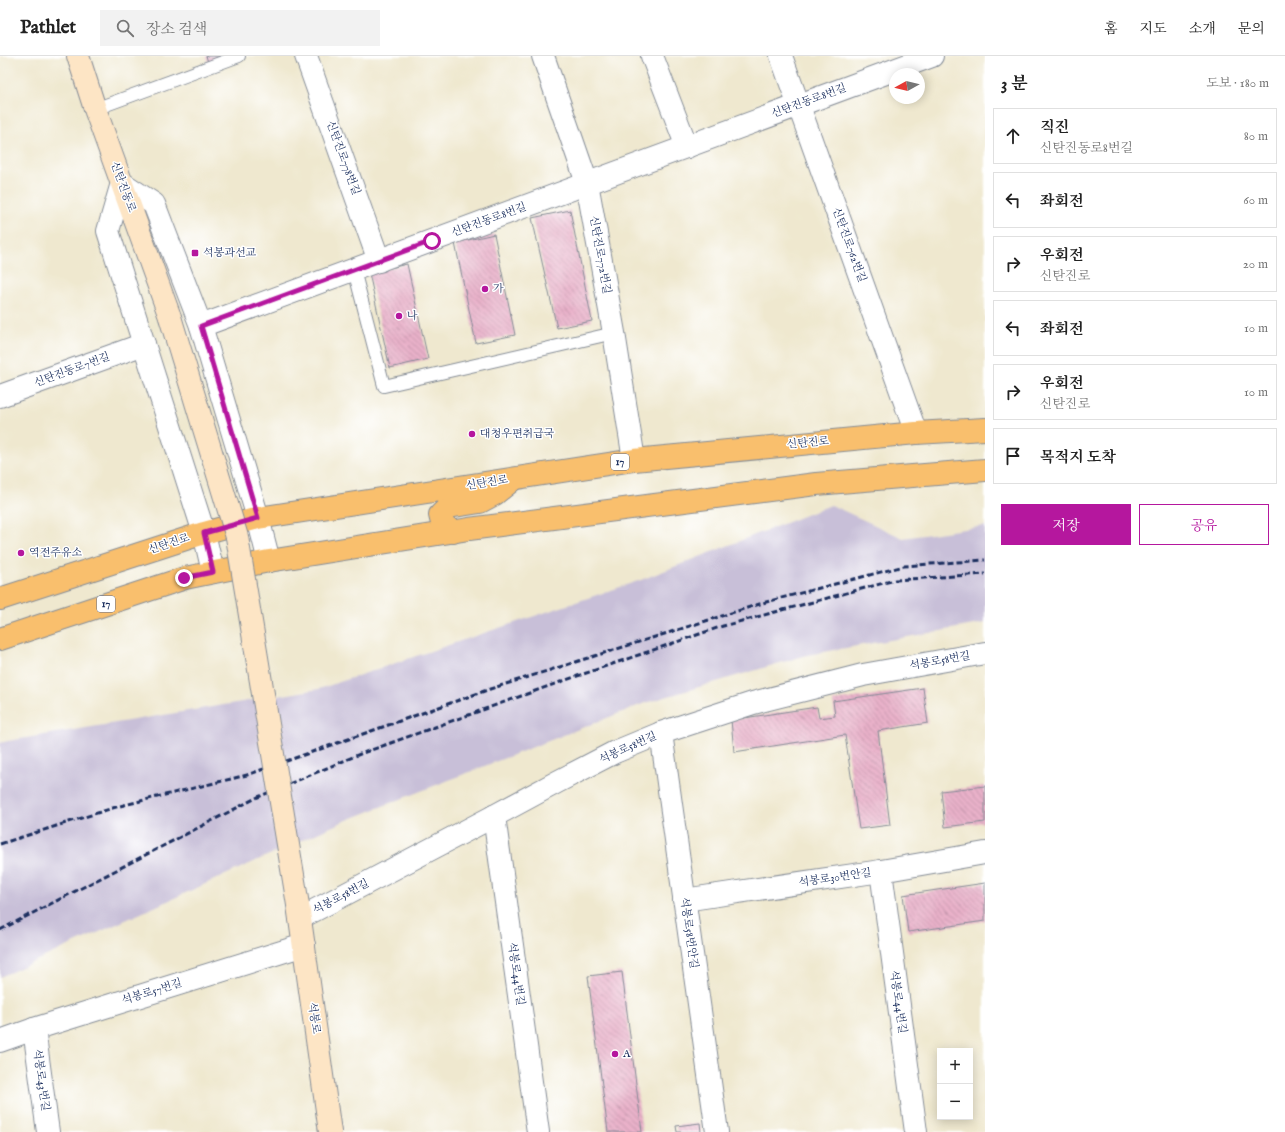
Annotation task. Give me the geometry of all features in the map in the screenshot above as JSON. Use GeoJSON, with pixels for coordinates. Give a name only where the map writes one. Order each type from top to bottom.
{"type":"FeatureCollection","features":[{"type":"Feature","properties":{"kind":"main road","name":"신탄진동로"},"geometry":{"type":"LineString","coordinates":[[78,56],[95,109],[170,317],[237,537],[299,912]]}},
{"type":"Feature","properties":{"kind":"main road","name":"신탄진로"},"geometry":{"type":"LineString","coordinates":[[0,599],[204,533],[258,518],[634,460],[916,433],[985,429]]}},
{"type":"Feature","properties":{"kind":"main road","name":"17"},"geometry":{"type":"LineString","coordinates":[[0,639],[184,578],[269,561],[454,532],[816,484],[985,470]]}},
{"type":"Feature","properties":{"kind":"main road"},"geometry":{"type":"LineString","coordinates":[[454,532],[442,523],[440,515],[448,507],[480,502],[495,494],[514,479]]}},
{"type":"Feature","properties":{"kind":"main road","name":"석봉로"},"geometry":{"type":"LineString","coordinates":[[299,912],[330,1132]]}},
{"type":"Feature","properties":{"kind":"street","name":"신탄진로778번길"},"geometry":{"type":"LineString","coordinates":[[306,56],[379,261]]}},
{"type":"Feature","properties":{"kind":"street","name":"신탄진로772번길"},"geometry":{"type":"LineString","coordinates":[[543,56],[587,184],[614,333],[634,460]]}},
{"type":"Feature","properties":{"kind":"street"},"geometry":{"type":"LineString","coordinates":[[652,56],[687,147]]}},
{"type":"Feature","properties":{"kind":"street","name":"신탄진로762번길"},"geometry":{"type":"LineString","coordinates":[[781,56],[916,433]]}},
{"type":"Feature","properties":{"kind":"street","name":"신탄진동로8번길"},"geometry":{"type":"LineString","coordinates":[[201,326],[932,56]]}},
{"type":"Feature","properties":{"kind":"street"},"geometry":{"type":"LineString","coordinates":[[213,572],[204,533],[108,230],[122,183],[154,204],[201,326],[258,518],[269,561]]}},
{"type":"Feature","properties":{"kind":"street","name":"신탄진동로7번길"},"geometry":{"type":"LineString","coordinates":[[0,396],[144,344]]}},
{"type":"Feature","properties":{"kind":"street","name":"석봉로58번길"},"geometry":{"type":"LineString","coordinates":[[299,912],[494,816],[615,752],[660,733],[754,703],[864,675],[985,653]]}},
{"type":"Feature","properties":{"kind":"street","name":"석봉로58번안길"},"geometry":{"type":"LineString","coordinates":[[660,733],[717,1132]]}},
{"type":"Feature","properties":{"kind":"street","name":"석봉로44번길"},"geometry":{"type":"LineString","coordinates":[[494,816],[538,1132]]}},
{"type":"Feature","properties":{"kind":"street","name":"석봉로30번안길"},"geometry":{"type":"LineString","coordinates":[[684,900],[881,871],[985,853]]}},
{"type":"Feature","properties":{"kind":"street","name":"석봉로44번길"},"geometry":{"type":"LineString","coordinates":[[881,871],[916,1132]]}},
{"type":"Feature","properties":{"kind":"street","name":"석봉로57번길"},"geometry":{"type":"LineString","coordinates":[[0,1042],[34,1029],[304,945]]}},
{"type":"Feature","properties":{"kind":"street","name":"석봉로43번길"},"geometry":{"type":"LineString","coordinates":[[34,1029],[48,1132]]}},
{"type":"Feature","properties":{"kind":"lane"},"geometry":{"type":"LineString","coordinates":[[95,109],[239,56]]}},
{"type":"Feature","properties":{"kind":"lane"},"geometry":{"type":"LineString","coordinates":[[354,270],[384,386],[614,333]]}},
{"type":"Feature","properties":{"kind":"shaded area"},"geometry":{"type":"Polygon","coordinates":[[[831,505],[903,538],[985,526],[985,623],[807,655],[645,703],[342,822],[0,977],[0,743],[319,689],[641,580],[831,505]]]}},
{"type":"Feature","properties":{"kind":"building"},"geometry":{"type":"Polygon","coordinates":[[[206,56],[223,56],[208,62],[206,56]]]}},
{"type":"Feature","properties":{"kind":"building"},"geometry":{"type":"Polygon","coordinates":[[[570,210],[592,321],[557,328],[532,218],[570,210]]]}},
{"type":"Feature","properties":{"kind":"building","name":"가"},"geometry":{"type":"Polygon","coordinates":[[[494,234],[515,335],[476,343],[455,243],[494,234]]]}},
{"type":"Feature","properties":{"kind":"building","name":"나"},"geometry":{"type":"Polygon","coordinates":[[[407,264],[428,359],[390,368],[369,273],[407,264]]]}},
{"type":"Feature","properties":{"kind":"building"},"geometry":{"type":"Polygon","coordinates":[[[923,688],[928,723],[878,731],[890,825],[859,829],[845,735],[734,752],[731,720],[817,707],[819,718],[835,716],[833,701],[923,688]]]}},
{"type":"Feature","properties":{"kind":"building"},"geometry":{"type":"Polygon","coordinates":[[[985,786],[985,822],[945,827],[941,791],[985,786]]]}},
{"type":"Feature","properties":{"kind":"building"},"geometry":{"type":"Polygon","coordinates":[[[985,883],[985,921],[908,932],[903,895],[985,883]]]}},
{"type":"Feature","properties":{"kind":"building","name":"A"},"geometry":{"type":"Polygon","coordinates":[[[622,972],[642,1132],[608,1132],[588,976],[622,972]]]}},
{"type":"Feature","properties":{"kind":"building"},"geometry":{"type":"Polygon","coordinates":[[[700,1123],[701,1132],[677,1132],[676,1126],[700,1123]]]}},
{"type":"Feature","properties":{"kind":"railway"},"geometry":{"type":"LineString","coordinates":[[0,844],[116,807],[247,775],[490,689],[766,602],[904,566],[985,560]]}},
{"type":"Feature","properties":{"kind":"railway"},"geometry":{"type":"LineString","coordinates":[[0,930],[258,797],[360,754],[563,681],[723,626],[895,580],[985,574]]}},
{"type":"Feature","properties":{"kind":"place","name":"석봉과선교"},"geometry":{"type":"Point","coordinates":[195,253]}},
{"type":"Feature","properties":{"kind":"place","name":"가"},"geometry":{"type":"Point","coordinates":[485,289]}},
{"type":"Feature","properties":{"kind":"place","name":"나"},"geometry":{"type":"Point","coordinates":[399,316]}},
{"type":"Feature","properties":{"kind":"place","name":"대청우편취급국"},"geometry":{"type":"Point","coordinates":[472,434]}},
{"type":"Feature","properties":{"kind":"place","name":"역전주유소"},"geometry":{"type":"Point","coordinates":[21,553]}},
{"type":"Feature","properties":{"kind":"place","name":"A"},"geometry":{"type":"Point","coordinates":[615,1054]}},
{"type":"Feature","properties":{"kind":"route"},"geometry":{"type":"LineString","coordinates":[[184,578],[213,572],[204,533],[258,518],[201,326],[432,241]]}}]}
